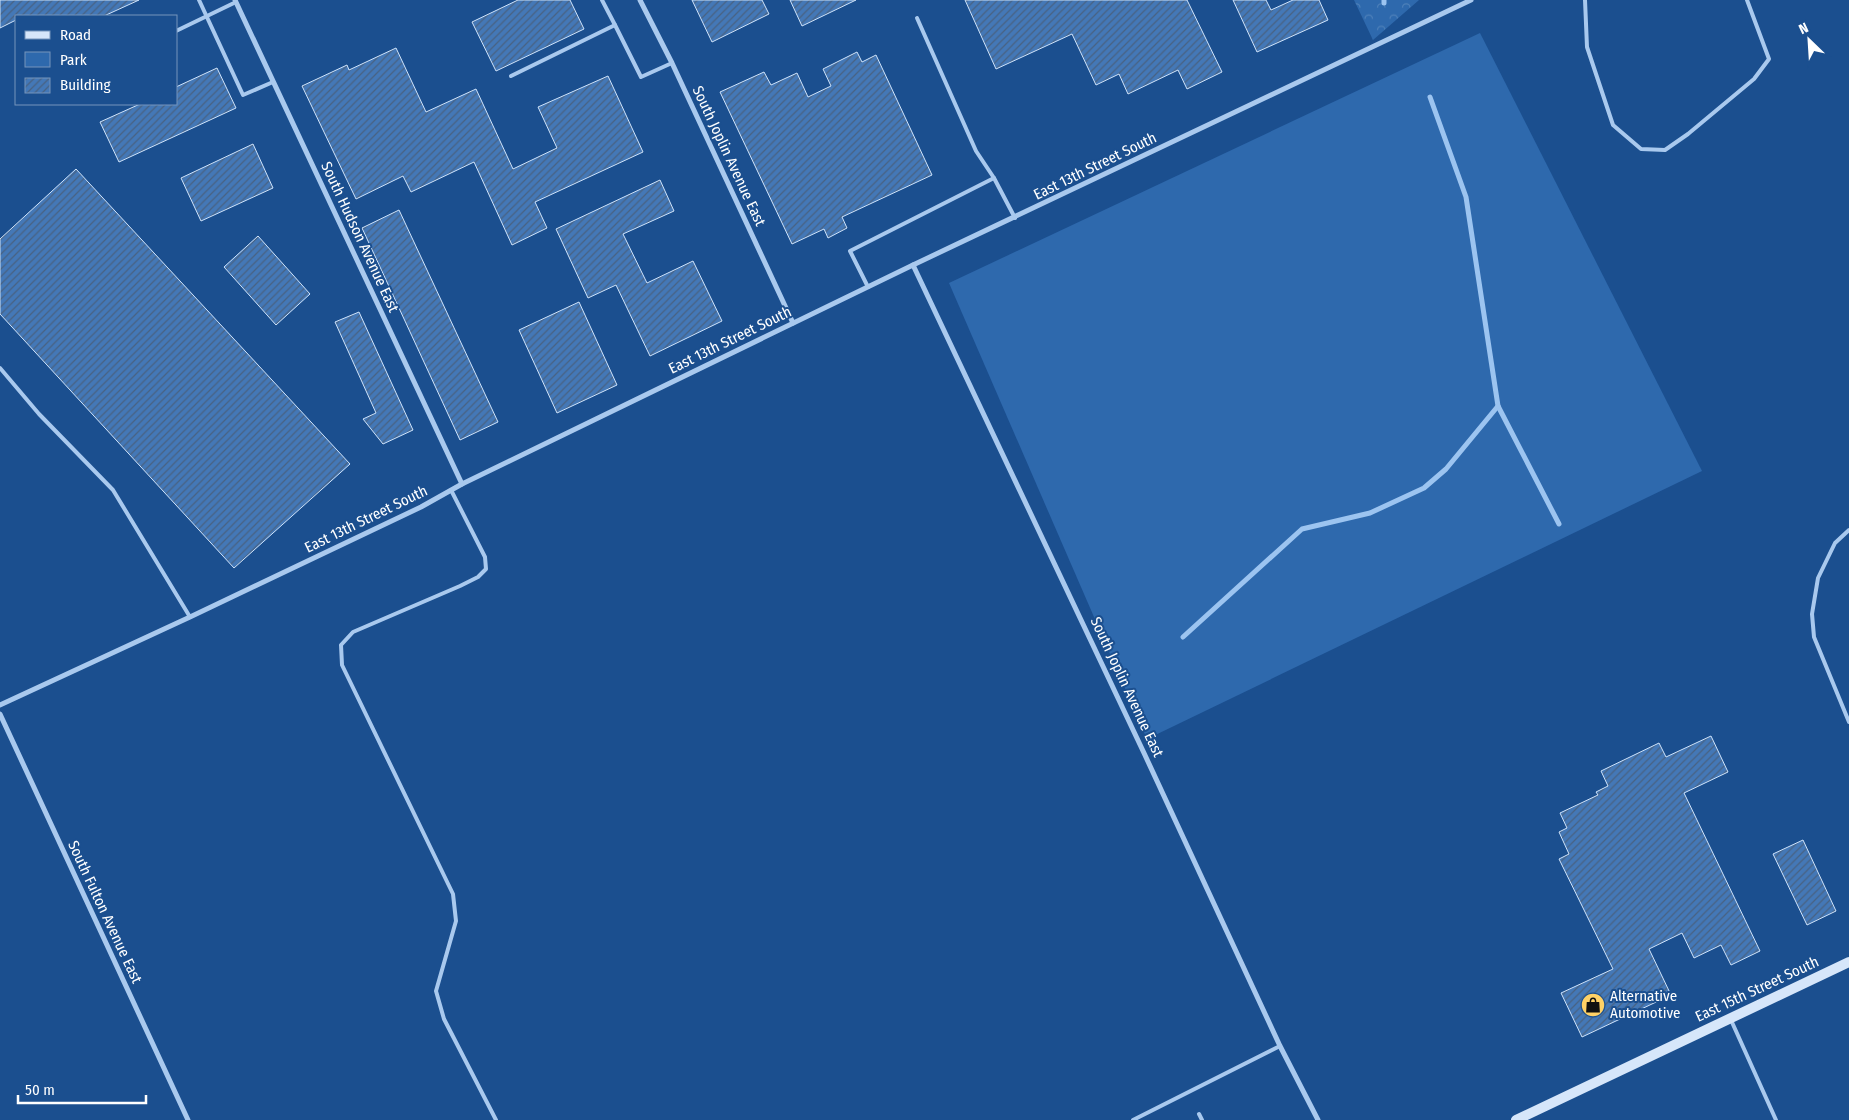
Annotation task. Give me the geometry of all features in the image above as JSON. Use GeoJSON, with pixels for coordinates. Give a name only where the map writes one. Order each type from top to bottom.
{"type":"FeatureCollection","features":[{"type":"Feature","properties":{"kind":"main road","name":"East 15th Street South"},"geometry":{"type":"LineString","coordinates":[[1516,1120],[1849,962]]}},
{"type":"Feature","properties":{"kind":"street","name":"South Joplin Avenue East"},"geometry":{"type":"LineString","coordinates":[[640,0],[672,63],[793,323]]}},
{"type":"Feature","properties":{"kind":"street","name":"East 13th Street South"},"geometry":{"type":"LineString","coordinates":[[0,705],[421,507],[462,484],[913,264],[1015,218],[1471,0]]}},
{"type":"Feature","properties":{"kind":"street","name":"South Hudson Avenue East"},"geometry":{"type":"LineString","coordinates":[[235,1],[462,484]]}},
{"type":"Feature","properties":{"kind":"street","name":"South Joplin Avenue East"},"geometry":{"type":"LineString","coordinates":[[913,264],[1140,744],[1280,1046],[1318,1120]]}},
{"type":"Feature","properties":{"kind":"street","name":"South Fulton Avenue East"},"geometry":{"type":"LineString","coordinates":[[0,714],[188,1120]]}},
{"type":"Feature","properties":{"kind":"lane"},"geometry":{"type":"LineString","coordinates":[[199,0],[243,95],[273,82]]}},
{"type":"Feature","properties":{"kind":"lane"},"geometry":{"type":"LineString","coordinates":[[602,0],[641,77],[672,63]]}},
{"type":"Feature","properties":{"kind":"lane"},"geometry":{"type":"LineString","coordinates":[[1585,0],[1587,47],[1613,125],[1641,149],[1666,150],[1748,85],[1769,59],[1747,0]]}},
{"type":"Feature","properties":{"kind":"lane"},"geometry":{"type":"LineString","coordinates":[[178,30],[235,1]]}},
{"type":"Feature","properties":{"kind":"lane"},"geometry":{"type":"LineString","coordinates":[[917,18],[976,151],[994,178],[1015,218]]}},
{"type":"Feature","properties":{"kind":"lane"},"geometry":{"type":"LineString","coordinates":[[511,76],[615,25]]}},
{"type":"Feature","properties":{"kind":"lane"},"geometry":{"type":"LineString","coordinates":[[868,287],[850,250],[994,178]]}},
{"type":"Feature","properties":{"kind":"lane"},"geometry":{"type":"LineString","coordinates":[[0,368],[39,414],[113,490],[190,617]]}},
{"type":"Feature","properties":{"kind":"lane"},"geometry":{"type":"LineString","coordinates":[[451,490],[485,557],[486,569],[478,577],[460,586],[353,632],[341,645],[342,665],[453,894],[456,921],[436,991],[444,1019],[496,1120]]}},
{"type":"Feature","properties":{"kind":"lane"},"geometry":{"type":"LineString","coordinates":[[1849,530],[1835,543],[1818,578],[1812,614],[1814,637],[1849,722]]}},
{"type":"Feature","properties":{"kind":"lane"},"geometry":{"type":"LineString","coordinates":[[1730,1018],[1776,1120]]}},
{"type":"Feature","properties":{"kind":"lane"},"geometry":{"type":"LineString","coordinates":[[1133,1120],[1280,1046]]}},
{"type":"Feature","properties":{"kind":"lane"},"geometry":{"type":"LineString","coordinates":[[1199,1114],[1202,1120]]}},
{"type":"Feature","properties":{"kind":"green space"},"geometry":{"type":"Polygon","coordinates":[[[1354,0],[1419,0],[1373,40],[1354,0]]]}},
{"type":"Feature","properties":{"kind":"green space"},"geometry":{"type":"Polygon","coordinates":[[[1480,33],[1702,471],[1147,739],[949,283],[1480,33]]]}},
{"type":"Feature","properties":{"kind":"building"},"geometry":{"type":"Polygon","coordinates":[[[0,0],[139,0],[106,15],[15,15],[15,20],[0,28],[0,0]]]}},
{"type":"Feature","properties":{"kind":"building"},"geometry":{"type":"Polygon","coordinates":[[[518,0],[570,0],[584,29],[496,71],[472,22],[518,0]]]}},
{"type":"Feature","properties":{"kind":"building"},"geometry":{"type":"Polygon","coordinates":[[[692,0],[762,0],[769,14],[712,42],[692,0]]]}},
{"type":"Feature","properties":{"kind":"building"},"geometry":{"type":"Polygon","coordinates":[[[790,0],[856,0],[802,26],[790,0]]]}},
{"type":"Feature","properties":{"kind":"building"},"geometry":{"type":"Polygon","coordinates":[[[965,0],[1187,0],[1222,72],[1187,89],[1178,70],[1128,94],[1119,74],[1096,85],[1072,34],[996,69],[965,0]]]}},
{"type":"Feature","properties":{"kind":"building"},"geometry":{"type":"Polygon","coordinates":[[[1233,0],[1266,0],[1271,10],[1293,0],[1319,0],[1328,20],[1257,52],[1233,0]]]}},
{"type":"Feature","properties":{"kind":"building"},"geometry":{"type":"Polygon","coordinates":[[[396,48],[426,112],[476,89],[513,169],[557,148],[538,107],[608,76],[643,152],[535,202],[547,228],[512,245],[474,162],[411,192],[403,176],[356,199],[302,86],[347,65],[349,70],[396,48]]]}},
{"type":"Feature","properties":{"kind":"building"},"geometry":{"type":"Polygon","coordinates":[[[857,52],[862,62],[876,55],[932,175],[842,217],[847,228],[828,238],[824,229],[792,244],[720,92],[764,72],[771,85],[797,73],[808,97],[831,86],[823,69],[857,52]]]}},
{"type":"Feature","properties":{"kind":"building"},"geometry":{"type":"Polygon","coordinates":[[[217,68],[236,108],[119,162],[100,122],[138,105],[178,105],[178,86],[217,68]]]}},
{"type":"Feature","properties":{"kind":"building"},"geometry":{"type":"Polygon","coordinates":[[[253,144],[273,188],[201,221],[181,178],[253,144]]]}},
{"type":"Feature","properties":{"kind":"building"},"geometry":{"type":"Polygon","coordinates":[[[76,169],[350,464],[234,568],[0,314],[0,239],[76,169]]]}},
{"type":"Feature","properties":{"kind":"building"},"geometry":{"type":"Polygon","coordinates":[[[660,180],[674,211],[623,234],[647,283],[693,261],[722,321],[650,356],[616,285],[588,298],[556,229],[660,180]]]}},
{"type":"Feature","properties":{"kind":"building"},"geometry":{"type":"Polygon","coordinates":[[[399,210],[498,422],[460,440],[362,228],[399,210]]]}},
{"type":"Feature","properties":{"kind":"building"},"geometry":{"type":"Polygon","coordinates":[[[258,236],[310,294],[276,325],[224,267],[258,236]]]}},
{"type":"Feature","properties":{"kind":"building"},"geometry":{"type":"Polygon","coordinates":[[[579,302],[617,385],[557,413],[519,330],[579,302]]]}},
{"type":"Feature","properties":{"kind":"building"},"geometry":{"type":"Polygon","coordinates":[[[359,312],[413,430],[383,444],[363,419],[376,413],[335,322],[359,312]]]}},
{"type":"Feature","properties":{"kind":"building"},"geometry":{"type":"Polygon","coordinates":[[[1711,736],[1728,772],[1684,793],[1760,951],[1731,965],[1721,945],[1694,958],[1682,933],[1649,949],[1671,995],[1582,1037],[1561,993],[1613,969],[1559,859],[1569,854],[1559,832],[1567,828],[1560,813],[1598,795],[1596,792],[1608,786],[1601,771],[1659,743],[1666,757],[1711,736]]]}},
{"type":"Feature","properties":{"kind":"building"},"geometry":{"type":"Polygon","coordinates":[[[1803,840],[1836,911],[1807,925],[1773,854],[1803,840]]]}},
{"type":"Feature","properties":{"kind":"waterway"},"geometry":{"type":"LineString","coordinates":[[1430,97],[1466,197],[1498,406],[1559,524]]}},
{"type":"Feature","properties":{"kind":"waterway"},"geometry":{"type":"LineString","coordinates":[[1183,637],[1302,529],[1370,513],[1424,488],[1446,469],[1498,406]]}},
{"type":"Feature","properties":{"kind":"place","name":"Alternative Automotive"},"geometry":{"type":"Point","coordinates":[1593,1005]}}]}
